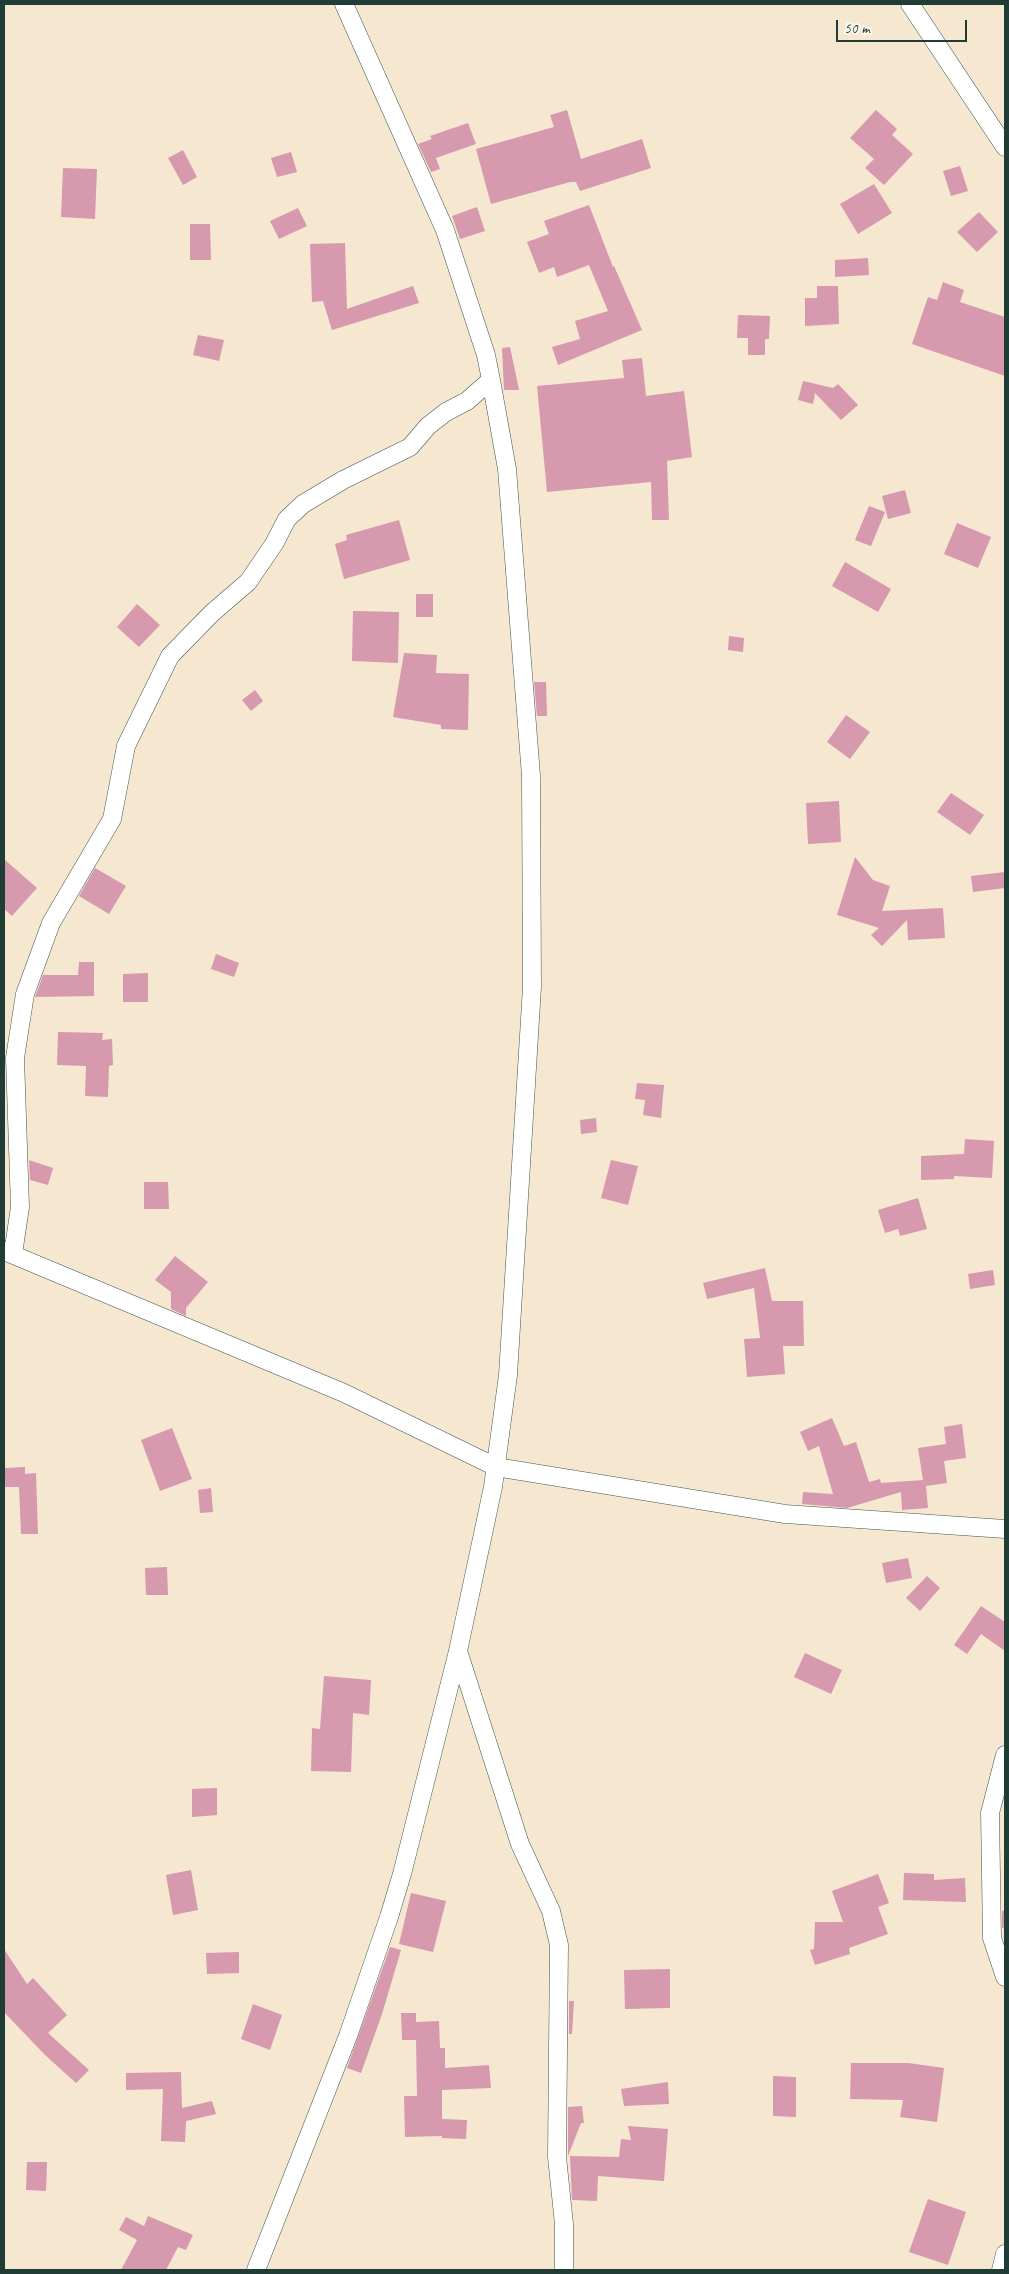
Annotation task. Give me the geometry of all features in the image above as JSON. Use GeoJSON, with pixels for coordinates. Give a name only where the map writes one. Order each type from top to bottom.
{"type":"FeatureCollection","features":[{"type":"Feature","properties":{"kind":"street"},"geometry":{"type":"LineString","coordinates":[[256,2270],[348,2036],[389,1917],[402,1874],[458,1651],[496,1466],[509,1365],[532,987],[530,766],[508,469],[491,380],[486,355],[445,230],[344,4]]}},
{"type":"Feature","properties":{"kind":"street"},"geometry":{"type":"LineString","coordinates":[[910,4],[1005,147]]}},
{"type":"Feature","properties":{"kind":"street"},"geometry":{"type":"LineString","coordinates":[[491,380],[467,401],[446,412],[428,426],[410,447],[343,480],[303,504],[287,519],[274,544],[248,582],[212,613],[170,656],[126,746],[112,819],[51,923],[25,994],[15,1058],[20,1207],[9,1253],[344,1393],[496,1466],[785,1514],[1005,1529]]}},
{"type":"Feature","properties":{"kind":"street"},"geometry":{"type":"LineString","coordinates":[[458,1651],[520,1844],[550,1911],[559,1945],[558,2157],[564,2224],[564,2270]]}},
{"type":"Feature","properties":{"kind":"street"},"geometry":{"type":"LineString","coordinates":[[1005,1755],[990,1813],[992,1938],[1005,1977]]}},
{"type":"Feature","properties":{"kind":"street"},"geometry":{"type":"LineString","coordinates":[[1001,2270],[1005,2254]]}},
{"type":"Feature","properties":{"kind":"building"},"geometry":{"type":"Polygon","coordinates":[[[567,110],[581,159],[642,139],[651,168],[580,191],[576,182],[570,182],[491,204],[476,149],[554,127],[550,115],[567,110]]]}},
{"type":"Feature","properties":{"kind":"building"},"geometry":{"type":"Polygon","coordinates":[[[876,110],[897,129],[892,135],[913,154],[884,185],[865,168],[874,159],[850,138],[876,110]]]}},
{"type":"Feature","properties":{"kind":"building"},"geometry":{"type":"Polygon","coordinates":[[[468,123],[476,144],[436,158],[440,169],[431,172],[418,144],[432,139],[430,136],[468,123]]]}},
{"type":"Feature","properties":{"kind":"building"},"geometry":{"type":"Polygon","coordinates":[[[183,150],[197,177],[183,185],[168,158],[183,150]]]}},
{"type":"Feature","properties":{"kind":"building"},"geometry":{"type":"Polygon","coordinates":[[[291,152],[297,172],[277,177],[271,158],[291,152]]]}},
{"type":"Feature","properties":{"kind":"building"},"geometry":{"type":"Polygon","coordinates":[[[960,166],[968,191],[951,196],[943,171],[960,166]]]}},
{"type":"Feature","properties":{"kind":"building"},"geometry":{"type":"Polygon","coordinates":[[[63,168],[97,169],[95,219],[61,217],[63,168]]]}},
{"type":"Feature","properties":{"kind":"building"},"geometry":{"type":"Polygon","coordinates":[[[874,184],[892,213],[858,234],[840,204],[874,184]]]}},
{"type":"Feature","properties":{"kind":"building"},"geometry":{"type":"Polygon","coordinates":[[[589,205],[613,267],[642,330],[558,365],[552,347],[580,339],[575,321],[608,311],[589,265],[557,277],[554,267],[539,273],[527,242],[549,234],[544,221],[589,205]]]}},
{"type":"Feature","properties":{"kind":"building"},"geometry":{"type":"Polygon","coordinates":[[[477,207],[485,231],[460,239],[452,216],[477,207]]]}},
{"type":"Feature","properties":{"kind":"building"},"geometry":{"type":"Polygon","coordinates":[[[298,208],[307,226],[279,239],[270,221],[298,208]]]}},
{"type":"Feature","properties":{"kind":"building"},"geometry":{"type":"Polygon","coordinates":[[[979,212],[998,232],[977,252],[957,232],[979,212]]]}},
{"type":"Feature","properties":{"kind":"building"},"geometry":{"type":"Polygon","coordinates":[[[190,224],[210,224],[211,260],[190,260],[190,224]]]}},
{"type":"Feature","properties":{"kind":"building"},"geometry":{"type":"Polygon","coordinates":[[[345,243],[347,309],[413,286],[419,303],[332,330],[323,301],[312,302],[310,244],[345,243]]]}},
{"type":"Feature","properties":{"kind":"building"},"geometry":{"type":"Polygon","coordinates":[[[868,258],[869,275],[835,277],[835,260],[868,258]]]}},
{"type":"Feature","properties":{"kind":"building"},"geometry":{"type":"Polygon","coordinates":[[[943,282],[964,290],[960,302],[1005,317],[1005,376],[912,344],[928,297],[937,300],[943,282]]]}},
{"type":"Feature","properties":{"kind":"building"},"geometry":{"type":"Polygon","coordinates":[[[817,286],[838,286],[839,324],[805,326],[805,298],[817,298],[817,286]]]}},
{"type":"Feature","properties":{"kind":"building"},"geometry":{"type":"Polygon","coordinates":[[[738,315],[770,316],[769,339],[765,339],[765,355],[748,355],[748,338],[737,338],[738,315]]]}},
{"type":"Feature","properties":{"kind":"building"},"geometry":{"type":"Polygon","coordinates":[[[198,335],[224,340],[219,361],[193,355],[198,335]]]}},
{"type":"Feature","properties":{"kind":"building"},"geometry":{"type":"Polygon","coordinates":[[[510,347],[519,390],[504,390],[502,348],[510,347]]]}},
{"type":"Feature","properties":{"kind":"building"},"geometry":{"type":"Polygon","coordinates":[[[642,358],[646,396],[684,391],[692,457],[667,461],[669,520],[652,520],[651,482],[547,492],[537,386],[624,378],[622,360],[642,358]]]}},
{"type":"Feature","properties":{"kind":"building"},"geometry":{"type":"Polygon","coordinates":[[[803,381],[833,388],[838,384],[858,405],[841,420],[815,393],[813,404],[798,400],[803,381]]]}},
{"type":"Feature","properties":{"kind":"building"},"geometry":{"type":"Polygon","coordinates":[[[905,490],[911,513],[888,519],[882,496],[905,490]]]}},
{"type":"Feature","properties":{"kind":"building"},"geometry":{"type":"Polygon","coordinates":[[[869,506],[885,512],[871,546],[855,540],[869,506]]]}},
{"type":"Feature","properties":{"kind":"building"},"geometry":{"type":"Polygon","coordinates":[[[399,520],[410,560],[344,579],[335,544],[347,540],[346,535],[399,520]]]}},
{"type":"Feature","properties":{"kind":"building"},"geometry":{"type":"Polygon","coordinates":[[[957,523],[991,537],[978,568],[944,554],[957,523]]]}},
{"type":"Feature","properties":{"kind":"building"},"geometry":{"type":"Polygon","coordinates":[[[845,562],[891,589],[878,612],[832,586],[845,562]]]}},
{"type":"Feature","properties":{"kind":"building"},"geometry":{"type":"Polygon","coordinates":[[[416,594],[433,594],[433,617],[416,617],[416,594]]]}},
{"type":"Feature","properties":{"kind":"building"},"geometry":{"type":"Polygon","coordinates":[[[137,604],[160,625],[139,647],[117,627],[137,604]]]}},
{"type":"Feature","properties":{"kind":"building"},"geometry":{"type":"Polygon","coordinates":[[[353,611],[399,612],[398,663],[352,661],[353,611]]]}},
{"type":"Feature","properties":{"kind":"building"},"geometry":{"type":"Polygon","coordinates":[[[729,636],[744,638],[743,652],[728,650],[729,636]]]}},
{"type":"Feature","properties":{"kind":"building"},"geometry":{"type":"Polygon","coordinates":[[[404,653],[437,655],[436,673],[469,674],[468,730],[441,729],[441,725],[393,717],[404,653]]]}},
{"type":"Feature","properties":{"kind":"building"},"geometry":{"type":"Polygon","coordinates":[[[534,682],[546,682],[547,716],[537,716],[534,682]]]}},
{"type":"Feature","properties":{"kind":"building"},"geometry":{"type":"Polygon","coordinates":[[[255,690],[263,701],[251,711],[242,700],[255,690]]]}},
{"type":"Feature","properties":{"kind":"building"},"geometry":{"type":"Polygon","coordinates":[[[846,715],[870,732],[850,759],[827,742],[846,715]]]}},
{"type":"Feature","properties":{"kind":"building"},"geometry":{"type":"Polygon","coordinates":[[[951,793],[984,815],[970,835],[937,812],[951,793]]]}},
{"type":"Feature","properties":{"kind":"building"},"geometry":{"type":"Polygon","coordinates":[[[839,801],[841,842],[808,844],[806,803],[839,801]]]}},
{"type":"Feature","properties":{"kind":"building"},"geometry":{"type":"Polygon","coordinates":[[[855,857],[873,880],[890,886],[882,911],[943,908],[945,938],[908,940],[907,920],[882,946],[871,935],[879,928],[837,915],[855,857]]]}},
{"type":"Feature","properties":{"kind":"building"},"geometry":{"type":"Polygon","coordinates":[[[4,859],[37,888],[12,916],[4,909],[4,859]]]}},
{"type":"Feature","properties":{"kind":"building"},"geometry":{"type":"Polygon","coordinates":[[[95,868],[126,886],[109,914],[79,896],[95,868]]]}},
{"type":"Feature","properties":{"kind":"building"},"geometry":{"type":"Polygon","coordinates":[[[1005,872],[1005,888],[973,892],[971,876],[1005,872]]]}},
{"type":"Feature","properties":{"kind":"building"},"geometry":{"type":"Polygon","coordinates":[[[216,954],[239,963],[234,977],[211,969],[216,954]]]}},
{"type":"Feature","properties":{"kind":"building"},"geometry":{"type":"Polygon","coordinates":[[[79,962],[94,962],[94,996],[35,997],[43,975],[78,975],[79,962]]]}},
{"type":"Feature","properties":{"kind":"building"},"geometry":{"type":"Polygon","coordinates":[[[148,973],[148,1002],[123,1002],[123,974],[148,973]]]}},
{"type":"Feature","properties":{"kind":"building"},"geometry":{"type":"Polygon","coordinates":[[[58,1032],[103,1033],[102,1040],[112,1039],[113,1065],[109,1066],[108,1097],[85,1096],[86,1066],[57,1065],[58,1032]]]}},
{"type":"Feature","properties":{"kind":"building"},"geometry":{"type":"Polygon","coordinates":[[[637,1083],[664,1085],[661,1118],[643,1115],[645,1100],[635,1099],[637,1083]]]}},
{"type":"Feature","properties":{"kind":"building"},"geometry":{"type":"Polygon","coordinates":[[[596,1118],[597,1132],[581,1134],[580,1120],[596,1118]]]}},
{"type":"Feature","properties":{"kind":"building"},"geometry":{"type":"Polygon","coordinates":[[[965,1139],[994,1141],[992,1178],[954,1176],[954,1179],[921,1180],[921,1156],[964,1154],[965,1139]]]}},
{"type":"Feature","properties":{"kind":"building"},"geometry":{"type":"Polygon","coordinates":[[[29,1160],[53,1168],[48,1185],[30,1180],[29,1160]]]}},
{"type":"Feature","properties":{"kind":"building"},"geometry":{"type":"Polygon","coordinates":[[[611,1160],[638,1166],[628,1205],[601,1198],[611,1160]]]}},
{"type":"Feature","properties":{"kind":"building"},"geometry":{"type":"Polygon","coordinates":[[[144,1182],[168,1182],[169,1209],[144,1209],[144,1182]]]}},
{"type":"Feature","properties":{"kind":"building"},"geometry":{"type":"Polygon","coordinates":[[[918,1198],[927,1229],[900,1236],[898,1229],[885,1233],[878,1210],[918,1198]]]}},
{"type":"Feature","properties":{"kind":"building"},"geometry":{"type":"Polygon","coordinates":[[[175,1256],[208,1282],[186,1308],[186,1316],[171,1309],[171,1292],[155,1280],[175,1256]]]}},
{"type":"Feature","properties":{"kind":"building"},"geometry":{"type":"Polygon","coordinates":[[[765,1268],[772,1301],[803,1301],[804,1346],[783,1346],[785,1374],[747,1377],[744,1339],[760,1338],[754,1288],[707,1299],[703,1283],[765,1268]]]}},
{"type":"Feature","properties":{"kind":"building"},"geometry":{"type":"Polygon","coordinates":[[[993,1270],[995,1285],[970,1289],[968,1274],[993,1270]]]}},
{"type":"Feature","properties":{"kind":"building"},"geometry":{"type":"Polygon","coordinates":[[[832,1418],[844,1446],[856,1442],[869,1482],[880,1479],[881,1483],[923,1480],[918,1448],[946,1444],[944,1427],[962,1424],[966,1458],[944,1461],[947,1483],[926,1486],[928,1508],[902,1510],[901,1492],[847,1508],[802,1504],[803,1492],[833,1494],[819,1446],[808,1451],[800,1432],[832,1418]]]}},
{"type":"Feature","properties":{"kind":"building"},"geometry":{"type":"Polygon","coordinates":[[[172,1428],[192,1479],[160,1491],[141,1440],[172,1428]]]}},
{"type":"Feature","properties":{"kind":"building"},"geometry":{"type":"Polygon","coordinates":[[[25,1467],[25,1474],[36,1473],[38,1534],[21,1534],[19,1487],[4,1487],[4,1468],[25,1467]]]}},
{"type":"Feature","properties":{"kind":"building"},"geometry":{"type":"Polygon","coordinates":[[[211,1488],[213,1512],[200,1513],[198,1490],[211,1488]]]}},
{"type":"Feature","properties":{"kind":"building"},"geometry":{"type":"Polygon","coordinates":[[[908,1558],[912,1578],[886,1583],[882,1563],[908,1558]]]}},
{"type":"Feature","properties":{"kind":"building"},"geometry":{"type":"Polygon","coordinates":[[[167,1567],[168,1595],[146,1595],[145,1568],[167,1567]]]}},
{"type":"Feature","properties":{"kind":"building"},"geometry":{"type":"Polygon","coordinates":[[[927,1576],[940,1588],[920,1611],[906,1598],[927,1576]]]}},
{"type":"Feature","properties":{"kind":"building"},"geometry":{"type":"Polygon","coordinates":[[[981,1606],[1005,1622],[1005,1651],[981,1634],[967,1654],[954,1645],[981,1606]]]}},
{"type":"Feature","properties":{"kind":"building"},"geometry":{"type":"Polygon","coordinates":[[[805,1653],[842,1670],[831,1694],[794,1677],[805,1653]]]}},
{"type":"Feature","properties":{"kind":"building"},"geometry":{"type":"Polygon","coordinates":[[[324,1676],[371,1680],[369,1715],[353,1713],[351,1772],[311,1771],[312,1728],[320,1729],[324,1676]]]}},
{"type":"Feature","properties":{"kind":"building"},"geometry":{"type":"Polygon","coordinates":[[[217,1788],[217,1815],[192,1817],[192,1789],[217,1788]]]}},
{"type":"Feature","properties":{"kind":"building"},"geometry":{"type":"Polygon","coordinates":[[[191,1870],[198,1910],[173,1915],[166,1875],[191,1870]]]}},
{"type":"Feature","properties":{"kind":"building"},"geometry":{"type":"Polygon","coordinates":[[[904,1873],[934,1874],[934,1880],[965,1878],[966,1902],[903,1900],[904,1873]]]}},
{"type":"Feature","properties":{"kind":"building"},"geometry":{"type":"Polygon","coordinates":[[[878,1874],[889,1903],[878,1907],[888,1934],[849,1948],[850,1954],[815,1965],[810,1950],[814,1949],[815,1922],[843,1922],[832,1891],[878,1874]]]}},
{"type":"Feature","properties":{"kind":"building"},"geometry":{"type":"Polygon","coordinates":[[[411,1893],[446,1901],[433,1952],[399,1944],[411,1893]]]}},
{"type":"Feature","properties":{"kind":"building"},"geometry":{"type":"Polygon","coordinates":[[[1005,1910],[1005,1927],[1002,1928],[1002,1911],[1005,1910]]]}},
{"type":"Feature","properties":{"kind":"building"},"geometry":{"type":"Polygon","coordinates":[[[390,1947],[401,1950],[382,2014],[361,2073],[347,2068],[390,1947]]]}},
{"type":"Feature","properties":{"kind":"building"},"geometry":{"type":"Polygon","coordinates":[[[4,1949],[27,1984],[33,1978],[67,2015],[48,2033],[89,2070],[76,2083],[44,2054],[4,2012],[4,1949]]]}},
{"type":"Feature","properties":{"kind":"building"},"geometry":{"type":"Polygon","coordinates":[[[239,1952],[239,1973],[207,1974],[206,1953],[239,1952]]]}},
{"type":"Feature","properties":{"kind":"building"},"geometry":{"type":"Polygon","coordinates":[[[670,1969],[670,2008],[625,2009],[624,1970],[670,1969]]]}},
{"type":"Feature","properties":{"kind":"building"},"geometry":{"type":"Polygon","coordinates":[[[569,2001],[574,2001],[572,2034],[569,2034],[569,2001]]]}},
{"type":"Feature","properties":{"kind":"building"},"geometry":{"type":"Polygon","coordinates":[[[253,2004],[282,2015],[270,2050],[241,2039],[253,2004]]]}},
{"type":"Feature","properties":{"kind":"building"},"geometry":{"type":"Polygon","coordinates":[[[401,2013],[416,2013],[416,2022],[439,2021],[440,2048],[445,2048],[445,2068],[489,2065],[491,2088],[442,2090],[442,2119],[467,2120],[466,2139],[442,2138],[442,2136],[405,2137],[404,2096],[417,2096],[416,2040],[402,2040],[401,2013]]]}},
{"type":"Feature","properties":{"kind":"building"},"geometry":{"type":"Polygon","coordinates":[[[851,2063],[908,2063],[944,2068],[937,2122],[900,2117],[903,2100],[850,2099],[851,2063]]]}},
{"type":"Feature","properties":{"kind":"building"},"geometry":{"type":"Polygon","coordinates":[[[181,2072],[182,2108],[212,2101],[216,2114],[186,2121],[185,2142],[161,2141],[163,2089],[126,2090],[126,2073],[181,2072]]]}},
{"type":"Feature","properties":{"kind":"building"},"geometry":{"type":"Polygon","coordinates":[[[773,2076],[796,2077],[796,2117],[773,2116],[773,2076]]]}},
{"type":"Feature","properties":{"kind":"building"},"geometry":{"type":"Polygon","coordinates":[[[668,2082],[669,2104],[624,2106],[621,2089],[668,2082]]]}},
{"type":"Feature","properties":{"kind":"building"},"geometry":{"type":"Polygon","coordinates":[[[582,2106],[584,2123],[581,2123],[568,2156],[568,2107],[582,2106]]]}},
{"type":"Feature","properties":{"kind":"building"},"geometry":{"type":"Polygon","coordinates":[[[628,2126],[668,2129],[664,2181],[598,2176],[597,2201],[572,2200],[570,2156],[619,2157],[621,2139],[631,2140],[628,2126]]]}},
{"type":"Feature","properties":{"kind":"building"},"geometry":{"type":"Polygon","coordinates":[[[27,2162],[47,2162],[46,2191],[26,2190],[27,2162]]]}},
{"type":"Feature","properties":{"kind":"building"},"geometry":{"type":"Polygon","coordinates":[[[928,2199],[966,2212],[948,2265],[909,2252],[928,2199]]]}},
{"type":"Feature","properties":{"kind":"building"},"geometry":{"type":"Polygon","coordinates":[[[148,2216],[193,2235],[186,2250],[178,2247],[166,2270],[121,2270],[137,2240],[119,2230],[126,2217],[144,2226],[148,2216]]]}}]}
